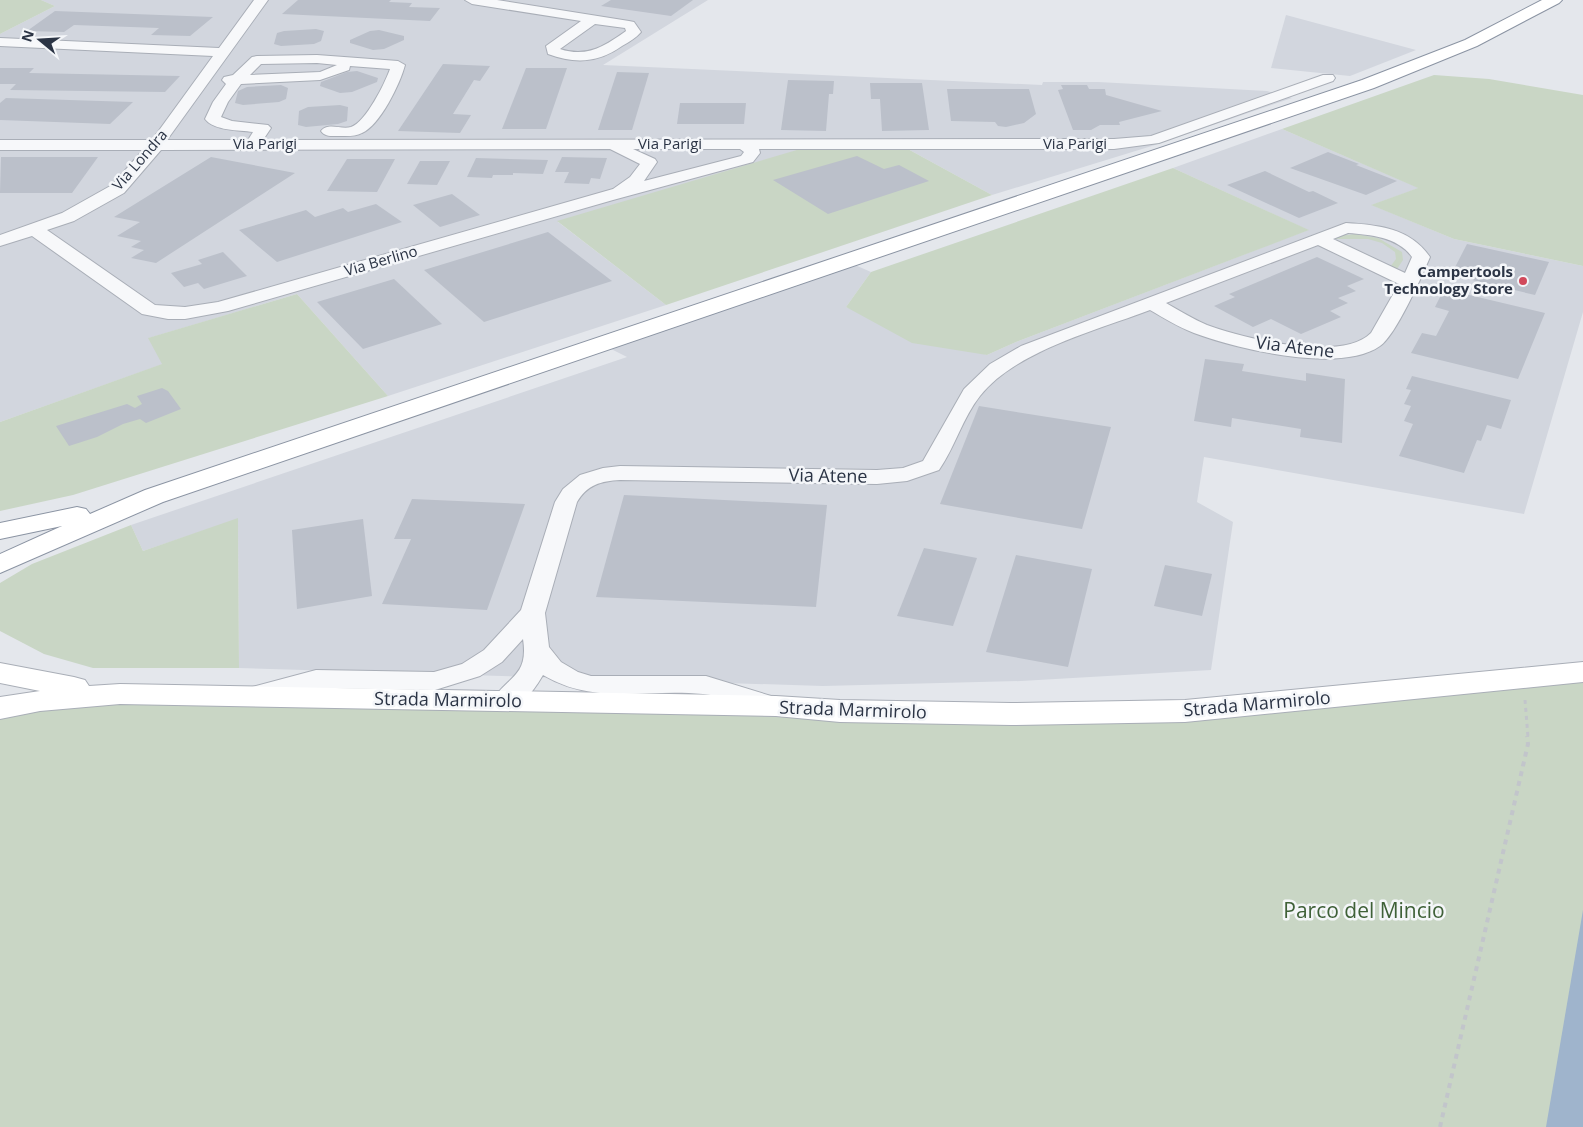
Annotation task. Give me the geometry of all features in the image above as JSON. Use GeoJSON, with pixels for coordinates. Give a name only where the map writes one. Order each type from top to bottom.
{"type":"FeatureCollection","features":[{"type":"Feature","properties":{"kind":"main road"},"geometry":{"type":"LineString","coordinates":[[0,531],[42,524],[154,496],[1368,84],[1471,43],[1554,0]]}},
{"type":"Feature","properties":{"kind":"main road"},"geometry":{"type":"LineString","coordinates":[[0,565],[32,549],[154,496]]}},
{"type":"Feature","properties":{"kind":"main road","name":"Strada Marmirolo"},"geometry":{"type":"LineString","coordinates":[[0,708],[40,701],[120,694],[776,706],[840,711],[1011,714],[1185,711],[1582,672]]}},
{"type":"Feature","properties":{"kind":"main road","name":"Strada Marmirolo"},"geometry":{"type":"LineString","coordinates":[[0,673],[30,680],[120,694]]}},
{"type":"Feature","properties":{"kind":"street","name":"Via Londra"},"geometry":{"type":"LineString","coordinates":[[0,240],[68,218],[118,189],[156,145],[261,0]]}},
{"type":"Feature","properties":{"kind":"street"},"geometry":{"type":"LineString","coordinates":[[472,0],[593,19],[630,25],[634,32],[601,54],[565,57],[553,51],[552,46],[593,19]]}},
{"type":"Feature","properties":{"kind":"street"},"geometry":{"type":"LineString","coordinates":[[0,42],[223,52]]}},
{"type":"Feature","properties":{"kind":"street"},"geometry":{"type":"LineString","coordinates":[[277,58],[398,65],[397,76],[366,122],[357,130],[278,129],[230,125],[213,119],[218,106],[237,79],[256,60],[277,58]]}},
{"type":"Feature","properties":{"kind":"street","name":"Via Parigi"},"geometry":{"type":"LineString","coordinates":[[805,144],[1136,142],[1152,140],[1328,78]]}},
{"type":"Feature","properties":{"kind":"street"},"geometry":{"type":"LineString","coordinates":[[202,80],[237,79]]}},
{"type":"Feature","properties":{"kind":"street"},"geometry":{"type":"LineString","coordinates":[[253,144],[278,129]]}},
{"type":"Feature","properties":{"kind":"street"},"geometry":{"type":"LineString","coordinates":[[590,144],[622,149],[649,162],[653,169],[660,173],[684,176]]}},
{"type":"Feature","properties":{"kind":"street"},"geometry":{"type":"LineString","coordinates":[[607,196],[636,181],[655,154],[678,144]]}},
{"type":"Feature","properties":{"kind":"street","name":"Via Parigi"},"geometry":{"type":"LineString","coordinates":[[0,145],[678,144],[745,151]]}},
{"type":"Feature","properties":{"kind":"street","name":"Via Berlino"},"geometry":{"type":"LineString","coordinates":[[34,229],[149,310],[170,315],[221,307],[607,196],[684,176],[745,151],[805,144]]}},
{"type":"Feature","properties":{"kind":"street","name":"Via Atene"},"geometry":{"type":"LineString","coordinates":[[537,649],[532,613],[566,502],[572,490],[585,480],[603,474],[620,473],[877,477],[907,474],[931,465],[971,393],[997,368],[1028,350],[1346,228],[1371,230],[1391,235],[1417,249],[1422,257],[1410,282],[1375,341],[1357,351],[1325,354],[1293,350],[1210,332],[1152,303]]}},
{"type":"Feature","properties":{"kind":"street"},"geometry":{"type":"LineString","coordinates":[[1317,238],[1410,282]]}},
{"type":"Feature","properties":{"kind":"street","name":"Via Atene"},"geometry":{"type":"LineString","coordinates":[[252,696],[316,679],[435,681],[471,670],[493,656],[532,613]]}},
{"type":"Feature","properties":{"kind":"street"},"geometry":{"type":"LineString","coordinates":[[505,701],[518,691],[532,673],[537,649]]}},
{"type":"Feature","properties":{"kind":"street"},"geometry":{"type":"LineString","coordinates":[[537,649],[548,664],[563,675],[592,685],[705,684],[776,706]]}},
{"type":"Feature","properties":{"kind":"path"},"geometry":{"type":"LineString","coordinates":[[1440,1127],[1528,744],[1523,677]]}},
{"type":"Feature","properties":{"kind":"shaded area"},"geometry":{"type":"Polygon","coordinates":[[[41,0],[708,0],[603,65],[1042,85],[1043,82],[1098,82],[1267,91],[1292,98],[1155,145],[992,195],[906,148],[558,222],[666,305],[388,396],[297,294],[149,338],[163,364],[0,422],[0,34],[55,6],[41,0]]]}},
{"type":"Feature","properties":{"kind":"shaded area"},"geometry":{"type":"Polygon","coordinates":[[[1286,15],[1416,50],[1350,76],[1271,68],[1286,15]]]}},
{"type":"Feature","properties":{"kind":"shaded area"},"geometry":{"type":"Polygon","coordinates":[[[1282,129],[1419,188],[1372,205],[1454,239],[1583,266],[1583,312],[1524,514],[1204,457],[1197,502],[1233,522],[1211,670],[1021,681],[823,686],[239,668],[238,519],[143,551],[131,525],[627,357],[609,348],[855,265],[871,272],[846,307],[987,355],[1016,342],[1308,230],[1173,168],[1282,129]]]}},
{"type":"Feature","properties":{"kind":"green space"},"geometry":{"type":"Polygon","coordinates":[[[0,0],[41,0],[55,6],[0,34],[0,0]]]}},
{"type":"Feature","properties":{"kind":"green space"},"geometry":{"type":"Polygon","coordinates":[[[1434,75],[1489,79],[1583,95],[1583,266],[1454,239],[1371,205],[1418,188],[1282,129],[1434,75]]]}},
{"type":"Feature","properties":{"kind":"green space"},"geometry":{"type":"Polygon","coordinates":[[[807,147],[906,148],[992,195],[666,305],[557,221],[807,147]]]}},
{"type":"Feature","properties":{"kind":"green space"},"geometry":{"type":"Polygon","coordinates":[[[1173,168],[1309,230],[1016,342],[987,355],[912,343],[846,307],[871,272],[1173,168]]]}},
{"type":"Feature","properties":{"kind":"green space"},"geometry":{"type":"Polygon","coordinates":[[[1355,234],[1378,238],[1402,252],[1403,260],[1397,269],[1390,267],[1396,259],[1395,252],[1382,243],[1368,239],[1331,239],[1338,236],[1355,234]]]}},
{"type":"Feature","properties":{"kind":"green space"},"geometry":{"type":"Polygon","coordinates":[[[297,294],[388,396],[73,495],[0,511],[0,422],[162,364],[148,338],[297,294]]]}},
{"type":"Feature","properties":{"kind":"green space"},"geometry":{"type":"Polygon","coordinates":[[[238,518],[239,668],[93,668],[44,654],[0,631],[0,583],[32,564],[131,525],[143,551],[238,518]]]}},
{"type":"Feature","properties":{"kind":"green space","name":"Parco del Mincio"},"geometry":{"type":"Polygon","coordinates":[[[1583,662],[1583,1127],[0,1127],[0,708],[40,701],[1162,711],[1379,692],[1583,662]]]}},
{"type":"Feature","properties":{"kind":"water"},"geometry":{"type":"Polygon","coordinates":[[[1583,910],[1583,1127],[1546,1127],[1583,910]]]}},
{"type":"Feature","properties":{"kind":"building"},"geometry":{"type":"Polygon","coordinates":[[[298,0],[391,0],[389,2],[412,3],[409,7],[440,8],[430,21],[282,14],[298,0]]]}},
{"type":"Feature","properties":{"kind":"building"},"geometry":{"type":"Polygon","coordinates":[[[611,0],[693,0],[671,16],[601,6],[611,0]]]}},
{"type":"Feature","properties":{"kind":"building"},"geometry":{"type":"Polygon","coordinates":[[[55,11],[213,17],[190,36],[151,35],[159,28],[74,25],[64,32],[27,31],[55,11]]]}},
{"type":"Feature","properties":{"kind":"building"},"geometry":{"type":"Polygon","coordinates":[[[316,29],[324,31],[321,41],[314,44],[281,46],[274,44],[277,33],[316,29]]]}},
{"type":"Feature","properties":{"kind":"building"},"geometry":{"type":"Polygon","coordinates":[[[379,30],[404,36],[404,40],[384,49],[373,50],[350,43],[350,40],[370,31],[379,30]]]}},
{"type":"Feature","properties":{"kind":"building"},"geometry":{"type":"Polygon","coordinates":[[[443,64],[490,66],[480,81],[474,80],[453,114],[471,115],[460,133],[398,131],[443,64]]]}},
{"type":"Feature","properties":{"kind":"building"},"geometry":{"type":"Polygon","coordinates":[[[0,68],[34,68],[29,73],[180,76],[165,92],[10,90],[16,84],[0,84],[0,68]]]}},
{"type":"Feature","properties":{"kind":"building"},"geometry":{"type":"Polygon","coordinates":[[[526,68],[567,68],[546,129],[502,129],[526,68]]]}},
{"type":"Feature","properties":{"kind":"building"},"geometry":{"type":"Polygon","coordinates":[[[357,71],[378,78],[377,82],[352,92],[340,93],[320,86],[321,82],[347,72],[357,71]]]}},
{"type":"Feature","properties":{"kind":"building"},"geometry":{"type":"Polygon","coordinates":[[[617,72],[649,73],[632,130],[598,130],[617,72]]]}},
{"type":"Feature","properties":{"kind":"building"},"geometry":{"type":"Polygon","coordinates":[[[788,80],[834,81],[833,94],[829,94],[826,131],[781,130],[788,80]]]}},
{"type":"Feature","properties":{"kind":"building"},"geometry":{"type":"Polygon","coordinates":[[[870,83],[922,83],[929,130],[882,131],[880,99],[871,99],[870,83]]]}},
{"type":"Feature","properties":{"kind":"building"},"geometry":{"type":"Polygon","coordinates":[[[281,85],[288,88],[286,99],[279,102],[243,105],[235,103],[238,91],[247,87],[281,85]]]}},
{"type":"Feature","properties":{"kind":"building"},"geometry":{"type":"Polygon","coordinates":[[[1061,85],[1087,85],[1089,89],[1105,89],[1106,95],[1162,111],[1119,122],[1120,125],[1100,125],[1091,130],[1073,130],[1058,90],[1063,89],[1061,85]]]}},
{"type":"Feature","properties":{"kind":"building"},"geometry":{"type":"Polygon","coordinates":[[[947,89],[1029,89],[1036,114],[1024,123],[1006,127],[998,126],[995,122],[951,121],[947,89]]]}},
{"type":"Feature","properties":{"kind":"building"},"geometry":{"type":"Polygon","coordinates":[[[6,98],[133,102],[110,124],[0,120],[0,103],[6,98]]]}},
{"type":"Feature","properties":{"kind":"building"},"geometry":{"type":"Polygon","coordinates":[[[680,103],[746,103],[744,124],[677,124],[680,103]]]}},
{"type":"Feature","properties":{"kind":"building"},"geometry":{"type":"Polygon","coordinates":[[[340,105],[348,107],[347,121],[338,124],[306,127],[298,125],[299,111],[308,107],[340,105]]]}},
{"type":"Feature","properties":{"kind":"building"},"geometry":{"type":"Polygon","coordinates":[[[1328,152],[1397,181],[1366,195],[1290,168],[1328,152]]]}},
{"type":"Feature","properties":{"kind":"building"},"geometry":{"type":"Polygon","coordinates":[[[857,156],[884,169],[899,165],[929,181],[828,214],[773,180],[857,156]]]}},
{"type":"Feature","properties":{"kind":"building"},"geometry":{"type":"Polygon","coordinates":[[[1,157],[98,157],[72,193],[0,193],[1,157]]]}},
{"type":"Feature","properties":{"kind":"building"},"geometry":{"type":"Polygon","coordinates":[[[211,157],[295,173],[156,263],[131,258],[144,250],[131,247],[141,241],[117,236],[140,222],[114,217],[211,157]]]}},
{"type":"Feature","properties":{"kind":"building"},"geometry":{"type":"Polygon","coordinates":[[[562,157],[607,158],[600,179],[591,178],[589,184],[564,183],[569,172],[555,172],[562,157]]]}},
{"type":"Feature","properties":{"kind":"building"},"geometry":{"type":"Polygon","coordinates":[[[476,158],[548,160],[543,174],[513,173],[513,175],[493,175],[492,178],[467,177],[476,158]]]}},
{"type":"Feature","properties":{"kind":"building"},"geometry":{"type":"Polygon","coordinates":[[[347,159],[395,159],[377,192],[327,191],[347,159]]]}},
{"type":"Feature","properties":{"kind":"building"},"geometry":{"type":"Polygon","coordinates":[[[420,161],[450,161],[437,185],[407,184],[420,161]]]}},
{"type":"Feature","properties":{"kind":"building"},"geometry":{"type":"Polygon","coordinates":[[[1265,171],[1309,192],[1313,191],[1338,203],[1299,218],[1227,185],[1265,171]]]}},
{"type":"Feature","properties":{"kind":"building"},"geometry":{"type":"Polygon","coordinates":[[[452,194],[480,215],[440,227],[413,205],[452,194]]]}},
{"type":"Feature","properties":{"kind":"building"},"geometry":{"type":"Polygon","coordinates":[[[376,204],[402,222],[277,262],[239,230],[306,210],[315,217],[343,208],[348,212],[376,204]]]}},
{"type":"Feature","properties":{"kind":"building"},"geometry":{"type":"Polygon","coordinates":[[[548,232],[612,281],[484,322],[424,270],[548,232]]]}},
{"type":"Feature","properties":{"kind":"building"},"geometry":{"type":"Polygon","coordinates":[[[1467,244],[1549,262],[1535,295],[1451,275],[1467,244]]]}},
{"type":"Feature","properties":{"kind":"building"},"geometry":{"type":"Polygon","coordinates":[[[223,252],[247,276],[204,289],[198,283],[184,287],[171,273],[202,264],[198,260],[223,252]]]}},
{"type":"Feature","properties":{"kind":"building"},"geometry":{"type":"Polygon","coordinates":[[[1317,257],[1364,279],[1347,286],[1356,291],[1338,298],[1348,303],[1330,311],[1341,317],[1301,334],[1271,319],[1253,327],[1214,306],[1235,297],[1229,294],[1317,257]]]}},
{"type":"Feature","properties":{"kind":"building"},"geometry":{"type":"Polygon","coordinates":[[[394,279],[442,324],[363,349],[317,302],[394,279]]]}},
{"type":"Feature","properties":{"kind":"building"},"geometry":{"type":"Polygon","coordinates":[[[1444,289],[1545,313],[1518,379],[1411,353],[1422,333],[1436,336],[1449,311],[1435,307],[1444,289]]]}},
{"type":"Feature","properties":{"kind":"building"},"geometry":{"type":"Polygon","coordinates":[[[1205,359],[1244,364],[1242,371],[1306,381],[1306,373],[1345,379],[1342,443],[1300,437],[1301,429],[1232,418],[1231,427],[1194,421],[1205,359]]]}},
{"type":"Feature","properties":{"kind":"building"},"geometry":{"type":"Polygon","coordinates":[[[1412,376],[1511,400],[1501,429],[1487,425],[1481,441],[1477,440],[1464,473],[1399,456],[1413,424],[1404,421],[1411,406],[1404,404],[1411,390],[1406,389],[1412,376]]]}},
{"type":"Feature","properties":{"kind":"building"},"geometry":{"type":"Polygon","coordinates":[[[162,388],[168,391],[181,409],[146,423],[140,419],[123,424],[97,437],[69,446],[56,426],[127,404],[135,408],[142,404],[137,396],[162,388]]]}},
{"type":"Feature","properties":{"kind":"building"},"geometry":{"type":"Polygon","coordinates":[[[979,406],[1111,427],[1082,529],[940,504],[979,406]]]}},
{"type":"Feature","properties":{"kind":"building"},"geometry":{"type":"Polygon","coordinates":[[[624,495],[827,505],[816,607],[596,597],[624,495]]]}},
{"type":"Feature","properties":{"kind":"building"},"geometry":{"type":"Polygon","coordinates":[[[412,499],[525,504],[487,610],[382,604],[411,539],[394,539],[412,499]]]}},
{"type":"Feature","properties":{"kind":"building"},"geometry":{"type":"Polygon","coordinates":[[[363,519],[372,596],[297,609],[292,530],[363,519]]]}},
{"type":"Feature","properties":{"kind":"building"},"geometry":{"type":"Polygon","coordinates":[[[924,548],[977,558],[953,626],[897,616],[924,548]]]}},
{"type":"Feature","properties":{"kind":"building"},"geometry":{"type":"Polygon","coordinates":[[[1016,555],[1092,569],[1068,667],[986,652],[1016,555]]]}},
{"type":"Feature","properties":{"kind":"building"},"geometry":{"type":"Polygon","coordinates":[[[1165,565],[1212,574],[1202,616],[1154,606],[1165,565]]]}},
{"type":"Feature","properties":{"kind":"place","name":"Campertools Technology Store"},"geometry":{"type":"Point","coordinates":[1523,281]}}]}
